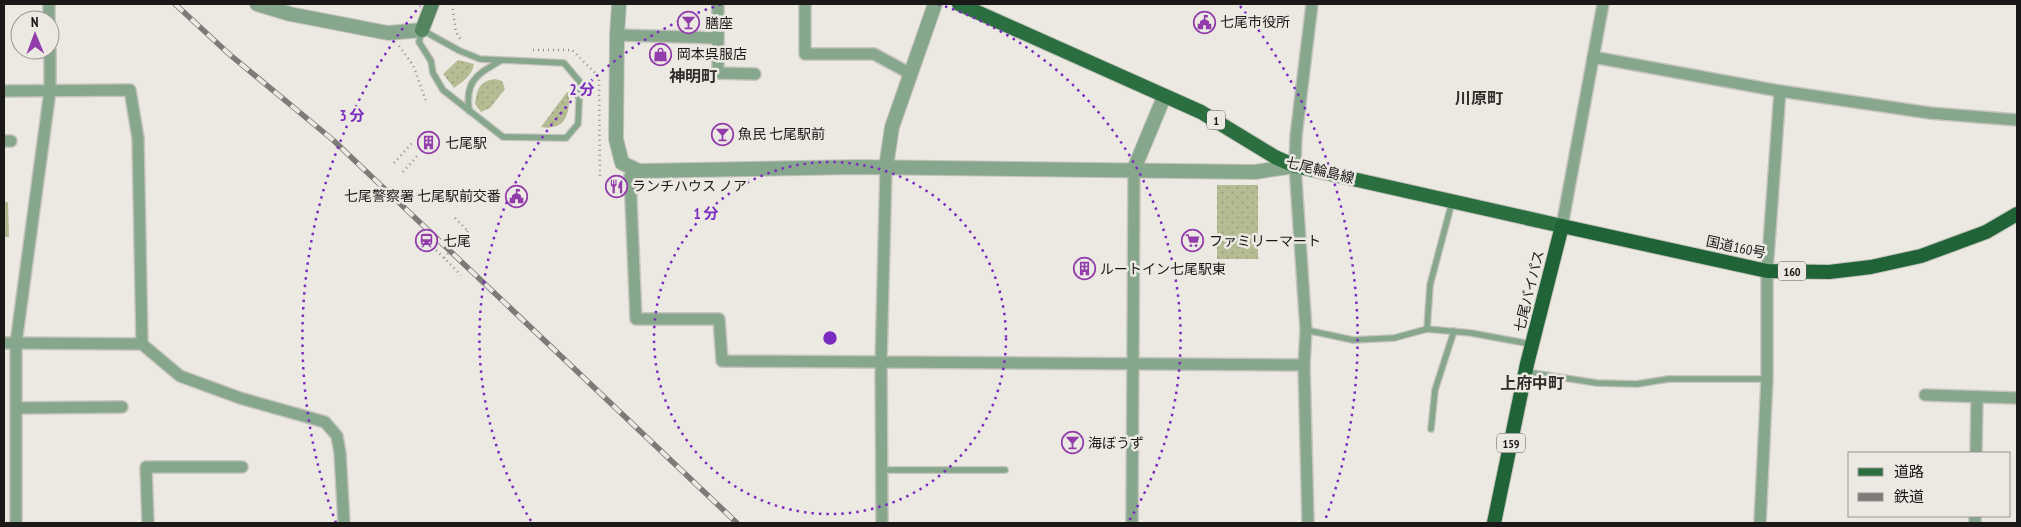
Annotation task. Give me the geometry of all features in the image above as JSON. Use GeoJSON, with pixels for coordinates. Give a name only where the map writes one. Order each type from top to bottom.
{"type":"FeatureCollection","features":[{"type":"Feature","properties":{"kind":"highway","name":"国道160号"},"geometry":{"type":"LineString","coordinates":[[1562,226],[1767,271],[1829,272],[1871,267],[1921,256],[1986,232],[2017,214]]}},
{"type":"Feature","properties":{"kind":"highway","name":"七尾バイパス"},"geometry":{"type":"LineString","coordinates":[[1526,368],[1562,226]]}},
{"type":"Feature","properties":{"kind":"highway","name":"159"},"geometry":{"type":"LineString","coordinates":[[1494,523],[1526,368]]}},
{"type":"Feature","properties":{"kind":"main road"},"geometry":{"type":"LineString","coordinates":[[422,30],[432,4]]}},
{"type":"Feature","properties":{"kind":"main road","name":"七尾輪島線"},"geometry":{"type":"LineString","coordinates":[[959,4],[1201,112],[1275,157],[1295,166],[1562,226]]}},
{"type":"Feature","properties":{"kind":"street"},"geometry":{"type":"LineString","coordinates":[[257,4],[290,14],[388,33],[422,30]]}},
{"type":"Feature","properties":{"kind":"street"},"geometry":{"type":"LineString","coordinates":[[619,4],[616,139],[622,163],[639,171],[886,167],[1254,172],[1295,166]]}},
{"type":"Feature","properties":{"kind":"street"},"geometry":{"type":"LineString","coordinates":[[718,4],[718,73],[755,74]]}},
{"type":"Feature","properties":{"kind":"street"},"geometry":{"type":"LineString","coordinates":[[805,4],[804,54],[874,54],[911,74]]}},
{"type":"Feature","properties":{"kind":"street"},"geometry":{"type":"LineString","coordinates":[[882,523],[881,362],[886,167],[892,127],[935,4]]}},
{"type":"Feature","properties":{"kind":"street"},"geometry":{"type":"LineString","coordinates":[[1308,523],[1304,365],[1306,330],[1295,166],[1296,136],[1312,4]]}},
{"type":"Feature","properties":{"kind":"street"},"geometry":{"type":"LineString","coordinates":[[1562,226],[1602,4]]}},
{"type":"Feature","properties":{"kind":"street"},"geometry":{"type":"LineString","coordinates":[[617,35],[718,38]]}},
{"type":"Feature","properties":{"kind":"street"},"geometry":{"type":"LineString","coordinates":[[1592,56],[1780,91],[1930,113],[2017,120]]}},
{"type":"Feature","properties":{"kind":"street"},"geometry":{"type":"LineString","coordinates":[[16,523],[16,343],[50,91],[50,60]]}},
{"type":"Feature","properties":{"kind":"street"},"geometry":{"type":"LineString","coordinates":[[4,91],[130,90],[138,138],[142,344]]}},
{"type":"Feature","properties":{"kind":"street"},"geometry":{"type":"LineString","coordinates":[[1760,523],[1767,379],[1767,271],[1780,91]]}},
{"type":"Feature","properties":{"kind":"street"},"geometry":{"type":"LineString","coordinates":[[1132,523],[1134,169],[1164,97]]}},
{"type":"Feature","properties":{"kind":"street"},"geometry":{"type":"LineString","coordinates":[[639,171],[630,176],[636,320],[719,319],[722,361],[1304,365]]}},
{"type":"Feature","properties":{"kind":"street"},"geometry":{"type":"LineString","coordinates":[[4,343],[142,344],[180,376],[240,398],[325,422],[337,436],[340,453],[344,523]]}},
{"type":"Feature","properties":{"kind":"street"},"geometry":{"type":"LineString","coordinates":[[1925,395],[2017,398]]}},
{"type":"Feature","properties":{"kind":"street"},"geometry":{"type":"LineString","coordinates":[[1976,452],[1977,397]]}},
{"type":"Feature","properties":{"kind":"street"},"geometry":{"type":"LineString","coordinates":[[17,408],[122,407]]}},
{"type":"Feature","properties":{"kind":"street"},"geometry":{"type":"LineString","coordinates":[[148,523],[146,467],[242,467]]}},
{"type":"Feature","properties":{"kind":"street"},"geometry":{"type":"LineString","coordinates":[[4,506],[16,506]]}},
{"type":"Feature","properties":{"kind":"lane"},"geometry":{"type":"LineString","coordinates":[[422,30],[460,51],[480,59],[564,63],[580,82],[578,124],[566,138],[503,137],[443,90],[433,73],[431,61],[419,42],[422,30]]}},
{"type":"Feature","properties":{"kind":"lane"},"geometry":{"type":"LineString","coordinates":[[469,111],[468,98],[472,82],[501,60]]}},
{"type":"Feature","properties":{"kind":"lane"},"geometry":{"type":"LineString","coordinates":[[1427,329],[1430,285],[1452,201]]}},
{"type":"Feature","properties":{"kind":"lane"},"geometry":{"type":"LineString","coordinates":[[1306,330],[1353,340],[1394,338],[1427,329],[1471,333],[1532,344]]}},
{"type":"Feature","properties":{"kind":"lane"},"geometry":{"type":"LineString","coordinates":[[1431,429],[1435,390],[1454,331]]}},
{"type":"Feature","properties":{"kind":"lane"},"geometry":{"type":"LineString","coordinates":[[1526,368],[1597,383],[1636,384],[1668,380],[1767,379]]}},
{"type":"Feature","properties":{"kind":"lane"},"geometry":{"type":"LineString","coordinates":[[882,470],[1005,470]]}},
{"type":"Feature","properties":{"kind":"path"},"geometry":{"type":"LineString","coordinates":[[452,4],[456,32],[464,44]]}},
{"type":"Feature","properties":{"kind":"path"},"geometry":{"type":"LineString","coordinates":[[396,42],[413,65],[426,101]]}},
{"type":"Feature","properties":{"kind":"path"},"geometry":{"type":"LineString","coordinates":[[394,163],[412,144]]}},
{"type":"Feature","properties":{"kind":"path"},"geometry":{"type":"LineString","coordinates":[[403,172],[418,155]]}},
{"type":"Feature","properties":{"kind":"path"},"geometry":{"type":"LineString","coordinates":[[444,258],[468,231],[455,218]]}},
{"type":"Feature","properties":{"kind":"path"},"geometry":{"type":"LineString","coordinates":[[428,243],[461,275]]}},
{"type":"Feature","properties":{"kind":"green space"},"geometry":{"type":"Polygon","coordinates":[[[458,60],[474,64],[469,75],[454,88],[443,74],[458,60]]]}},
{"type":"Feature","properties":{"kind":"green space"},"geometry":{"type":"Polygon","coordinates":[[[495,79],[502,81],[505,89],[490,108],[481,112],[475,104],[478,90],[485,82],[495,79]]]}},
{"type":"Feature","properties":{"kind":"green space"},"geometry":{"type":"Polygon","coordinates":[[[567,92],[569,93],[569,107],[565,119],[556,126],[549,128],[541,127],[567,92]]]}},
{"type":"Feature","properties":{"kind":"green space"},"geometry":{"type":"Polygon","coordinates":[[[1217,185],[1258,185],[1258,259],[1217,259],[1217,185]]]}},
{"type":"Feature","properties":{"kind":"green space"},"geometry":{"type":"Polygon","coordinates":[[[4,202],[8,202],[9,237],[4,237],[4,202]]]}},
{"type":"Feature","properties":{"kind":"railway"},"geometry":{"type":"LineString","coordinates":[[175,4],[229,54],[333,140],[737,523]]}},
{"type":"Feature","properties":{"kind":"place","name":"七尾市役所"},"geometry":{"type":"Point","coordinates":[1204,22]}},
{"type":"Feature","properties":{"kind":"place","name":"膳座"},"geometry":{"type":"Point","coordinates":[689,23]}},
{"type":"Feature","properties":{"kind":"place","name":"岡本呉服店"},"geometry":{"type":"Point","coordinates":[661,54]}},
{"type":"Feature","properties":{"kind":"place","name":"魚民 七尾駅前"},"geometry":{"type":"Point","coordinates":[722,134]}},
{"type":"Feature","properties":{"kind":"place","name":"七尾駅"},"geometry":{"type":"Point","coordinates":[429,143]}},
{"type":"Feature","properties":{"kind":"place","name":"ランチハウス ノア"},"geometry":{"type":"Point","coordinates":[616,186]}},
{"type":"Feature","properties":{"kind":"place","name":"七尾警察署 七尾駅前交番"},"geometry":{"type":"Point","coordinates":[517,196]}},
{"type":"Feature","properties":{"kind":"place","name":"七尾"},"geometry":{"type":"Point","coordinates":[427,241]}},
{"type":"Feature","properties":{"kind":"place","name":"ファミリーマート"},"geometry":{"type":"Point","coordinates":[1193,241]}},
{"type":"Feature","properties":{"kind":"place","name":"ルートイン七尾駅東"},"geometry":{"type":"Point","coordinates":[1084,269]}},
{"type":"Feature","properties":{"kind":"place","name":"海ぼうず"},"geometry":{"type":"Point","coordinates":[1072,443]}},
{"type":"Feature","properties":{"kind":"district","name":"神明町"},"geometry":{"type":"Point","coordinates":[693,76]}},
{"type":"Feature","properties":{"kind":"district","name":"川原町"},"geometry":{"type":"Point","coordinates":[1479,98]}},
{"type":"Feature","properties":{"kind":"district","name":"上府中町"},"geometry":{"type":"Point","coordinates":[1532,383]}}]}
